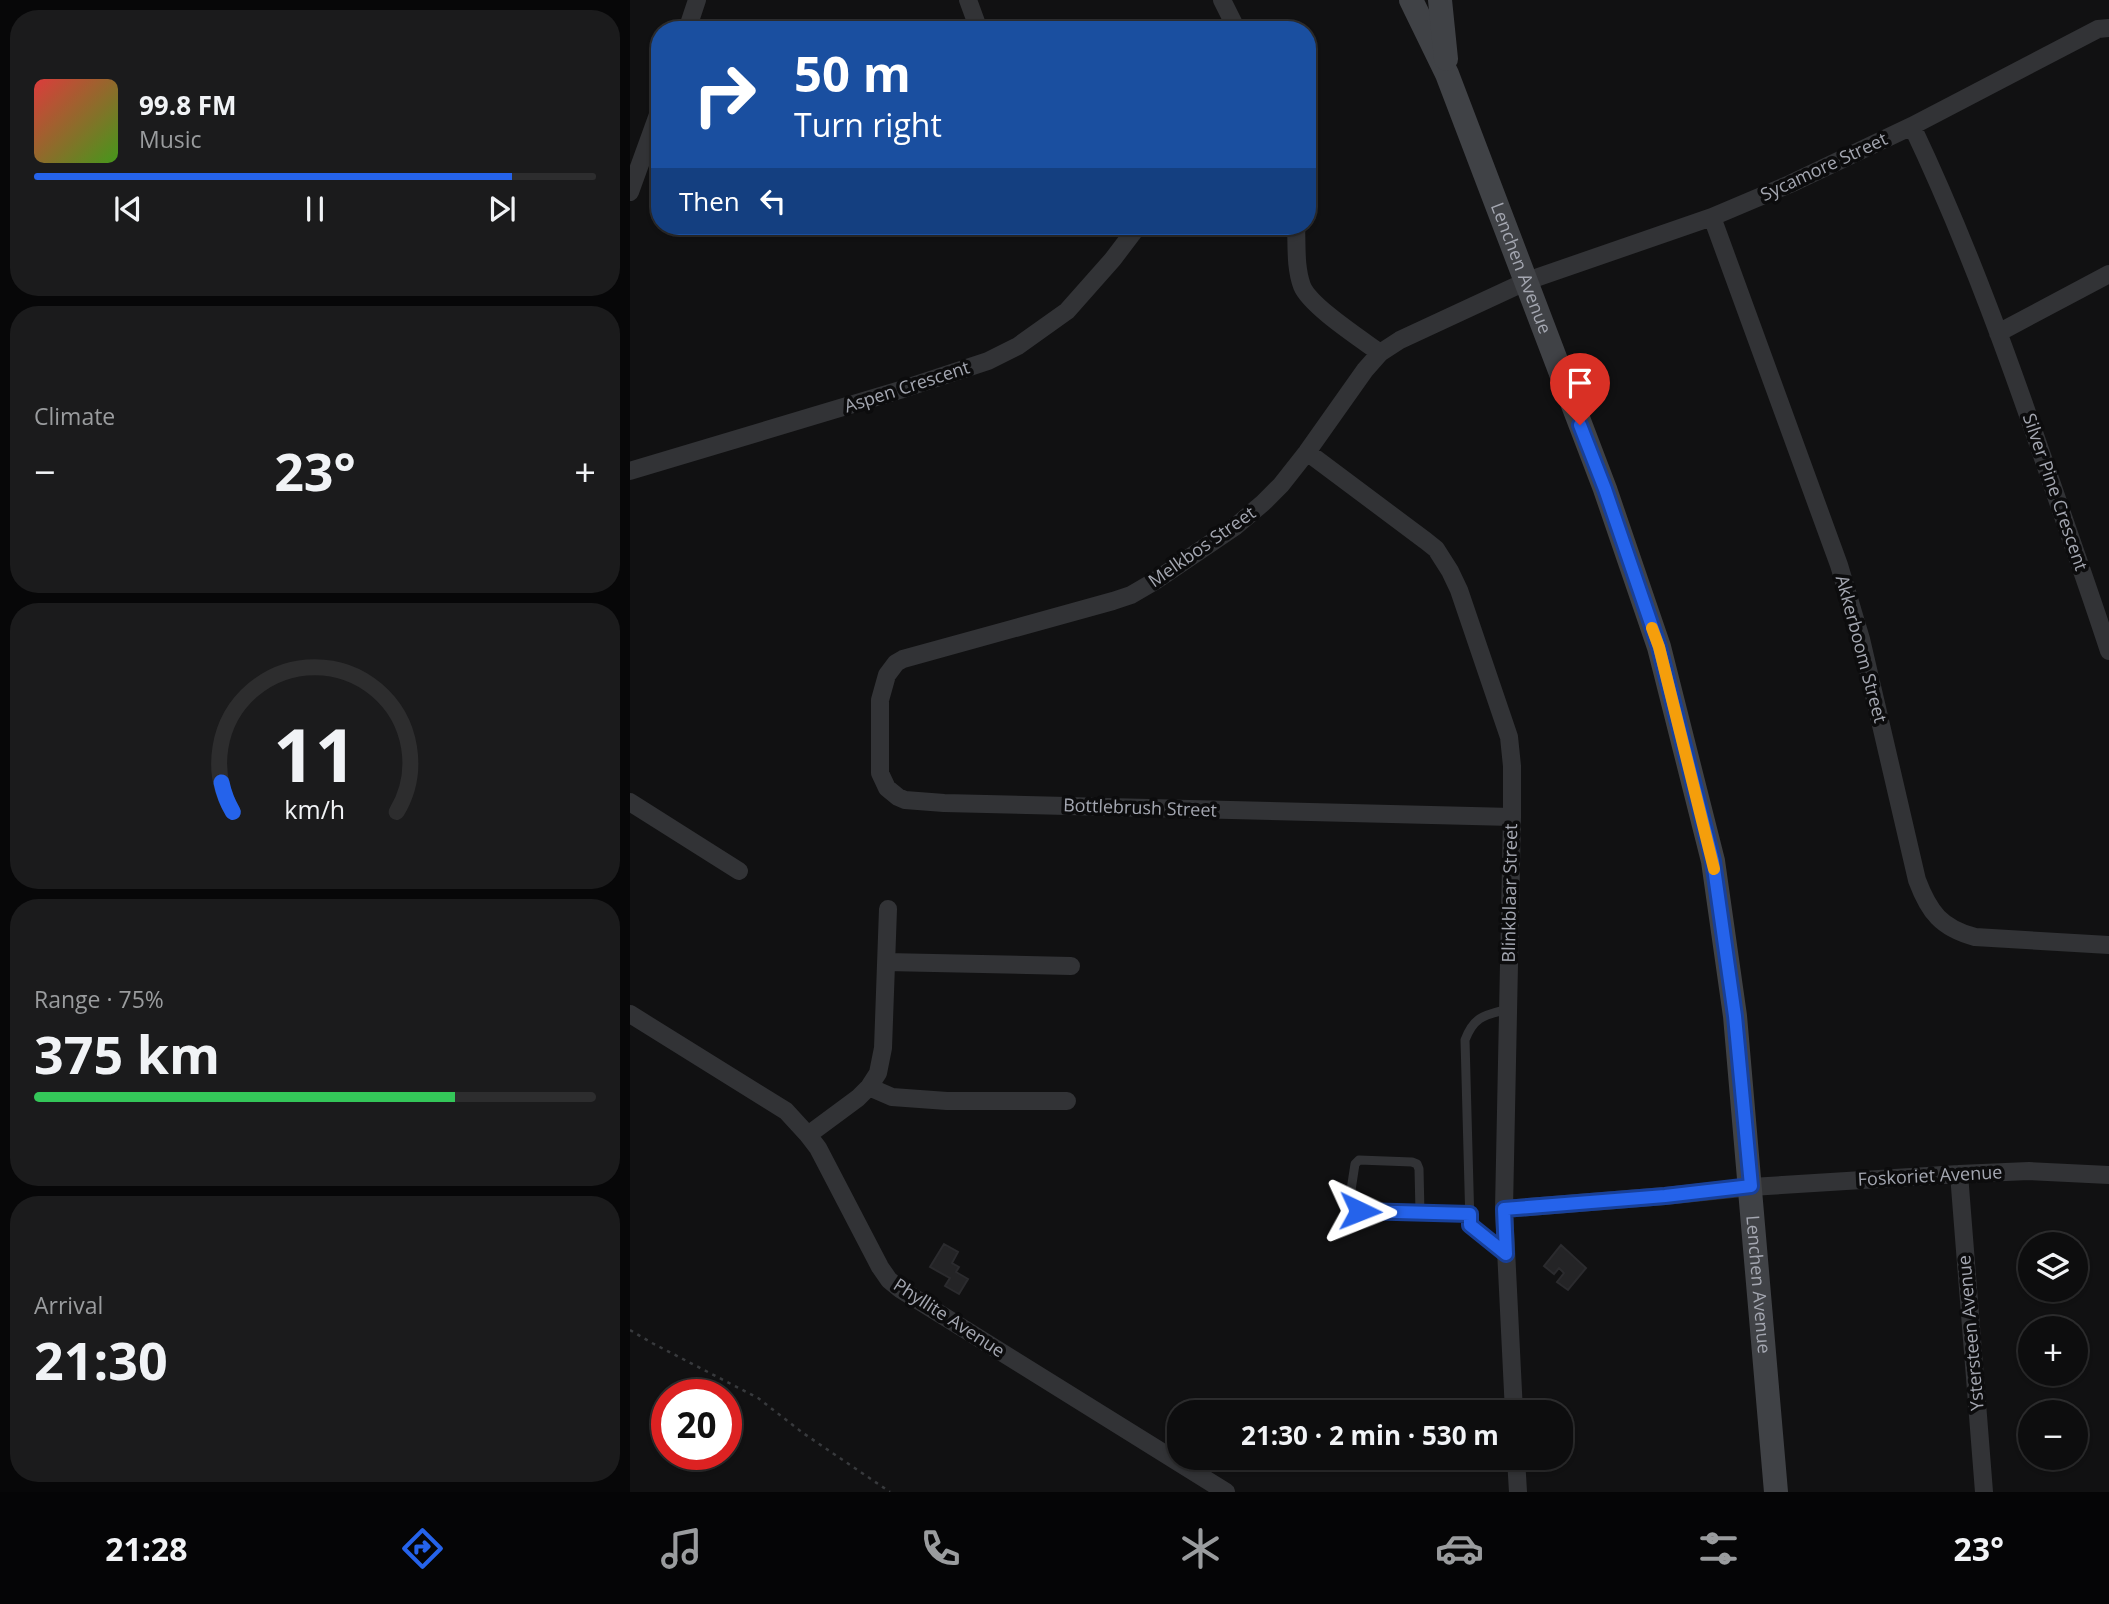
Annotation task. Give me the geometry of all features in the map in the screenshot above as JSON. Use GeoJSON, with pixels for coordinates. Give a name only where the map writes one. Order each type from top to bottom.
{"type":"FeatureCollection","features":[{"type":"Feature","properties":{"kind":"main road"},"geometry":{"type":"LineString","coordinates":[[1411,0],[1447,74]]}},
{"type":"Feature","properties":{"kind":"main road"},"geometry":{"type":"LineString","coordinates":[[1440,0],[1447,74]]}},
{"type":"Feature","properties":{"kind":"main road","name":"Lenchen Avenue"},"geometry":{"type":"LineString","coordinates":[[1447,74],[1605,489],[1659,647],[1713,861],[1735,1016],[1776,1492]]}},
{"type":"Feature","properties":{"kind":"street"},"geometry":{"type":"LineString","coordinates":[[690,21],[697,0]]}},
{"type":"Feature","properties":{"kind":"street"},"geometry":{"type":"LineString","coordinates":[[968,0],[976,21]]}},
{"type":"Feature","properties":{"kind":"street"},"geometry":{"type":"LineString","coordinates":[[1222,0],[1232,21]]}},
{"type":"Feature","properties":{"kind":"street","name":"Sycamore Street"},"geometry":{"type":"LineString","coordinates":[[1527,281],[1712,217],[1790,184],[1912,126],[2059,48],[2098,29],[2109,28]]}},
{"type":"Feature","properties":{"kind":"street","name":"Silver Pine Crescent"},"geometry":{"type":"LineString","coordinates":[[1912,126],[1945,197],[2025,404],[2109,652]]}},
{"type":"Feature","properties":{"kind":"street"},"geometry":{"type":"LineString","coordinates":[[630,192],[651,136]]}},
{"type":"Feature","properties":{"kind":"street"},"geometry":{"type":"LineString","coordinates":[[642,162],[651,166]]}},
{"type":"Feature","properties":{"kind":"street","name":"Akkerboom Street"},"geometry":{"type":"LineString","coordinates":[[1712,217],[1830,538],[1861,639],[1917,880],[1924,900],[1942,922],[1975,937],[2109,945]]}},
{"type":"Feature","properties":{"kind":"street","name":"Aspen Crescent"},"geometry":{"type":"LineString","coordinates":[[630,471],[900,390],[998,356],[1018,346],[1067,311],[1114,259],[1131,235]]}},
{"type":"Feature","properties":{"kind":"street"},"geometry":{"type":"LineString","coordinates":[[1296,235],[1303,288],[1319,306],[1380,353]]}},
{"type":"Feature","properties":{"kind":"street"},"geometry":{"type":"LineString","coordinates":[[1998,333],[2109,274]]}},
{"type":"Feature","properties":{"kind":"street","name":"Melkbos Street"},"geometry":{"type":"LineString","coordinates":[[887,675],[896,663],[915,655],[1113,601],[1141,589],[1237,526],[1281,485],[1380,353],[1400,340],[1527,281]]}},
{"type":"Feature","properties":{"kind":"street","name":"Blinkblaar Street"},"geometry":{"type":"LineString","coordinates":[[1307,452],[1436,550],[1459,590],[1509,737],[1512,817],[1504,1209],[1513,1400]]}},
{"type":"Feature","properties":{"kind":"street","name":"Bottlebrush Street"},"geometry":{"type":"LineString","coordinates":[[887,675],[880,700],[879,765],[887,788],[905,800],[1512,817]]}},
{"type":"Feature","properties":{"kind":"street"},"geometry":{"type":"LineString","coordinates":[[630,802],[739,871]]}},
{"type":"Feature","properties":{"kind":"street"},"geometry":{"type":"LineString","coordinates":[[808,1135],[858,1098],[869,1087],[881,1064],[888,909]]}},
{"type":"Feature","properties":{"kind":"street"},"geometry":{"type":"LineString","coordinates":[[886,962],[1071,965]]}},
{"type":"Feature","properties":{"kind":"street","name":"Phyllite Avenue"},"geometry":{"type":"LineString","coordinates":[[630,1014],[786,1111],[818,1148],[880,1267],[900,1289],[1226,1492]]}},
{"type":"Feature","properties":{"kind":"street"},"geometry":{"type":"LineString","coordinates":[[869,1087],[892,1097],[947,1101],[1067,1101]]}},
{"type":"Feature","properties":{"kind":"street","name":"Foskoriet Avenue"},"geometry":{"type":"LineString","coordinates":[[1504,1209],[1751,1186],[1959,1174],[2029,1171],[2109,1175]]}},
{"type":"Feature","properties":{"kind":"street","name":"Ystersteen Avenue"},"geometry":{"type":"LineString","coordinates":[[1959,1174],[1984,1492]]}},
{"type":"Feature","properties":{"kind":"street"},"geometry":{"type":"LineString","coordinates":[[1517,1470],[1518,1492]]}},
{"type":"Feature","properties":{"kind":"lane"},"geometry":{"type":"LineString","coordinates":[[1506,1254],[1470,1225],[1465,1040],[1470,1027],[1481,1016],[1508,1009]]}},
{"type":"Feature","properties":{"kind":"lane"},"geometry":{"type":"LineString","coordinates":[[1420,1213],[1417,1164],[1359,1160],[1355,1164],[1349,1203],[1352,1208],[1360,1211],[1420,1213],[1470,1214]]}},
{"type":"Feature","properties":{"kind":"path"},"geometry":{"type":"LineString","coordinates":[[630,1330],[758,1398],[803,1433],[890,1492]]}},
{"type":"Feature","properties":{"kind":"building"},"geometry":{"type":"Polygon","coordinates":[[[944,1244],[958,1252],[952,1263],[959,1267],[956,1272],[968,1279],[959,1294],[945,1286],[950,1278],[930,1267],[944,1244]]]}},
{"type":"Feature","properties":{"kind":"building"},"geometry":{"type":"Polygon","coordinates":[[[1561,1245],[1586,1268],[1568,1290],[1557,1282],[1564,1273],[1559,1268],[1554,1274],[1544,1266],[1561,1245]]]}},
{"type":"Feature","properties":{"kind":"slow traffic"},"geometry":{"type":"LineString","coordinates":[[1652,628],[1714,869]]}},
{"type":"Feature","properties":{"kind":"route"},"geometry":{"type":"LineString","coordinates":[[1360,1211],[1470,1214],[1470,1225],[1477,1233],[1506,1254],[1504,1209],[1751,1186],[1735,1016],[1713,861],[1659,647],[1580,425]]}}]}
